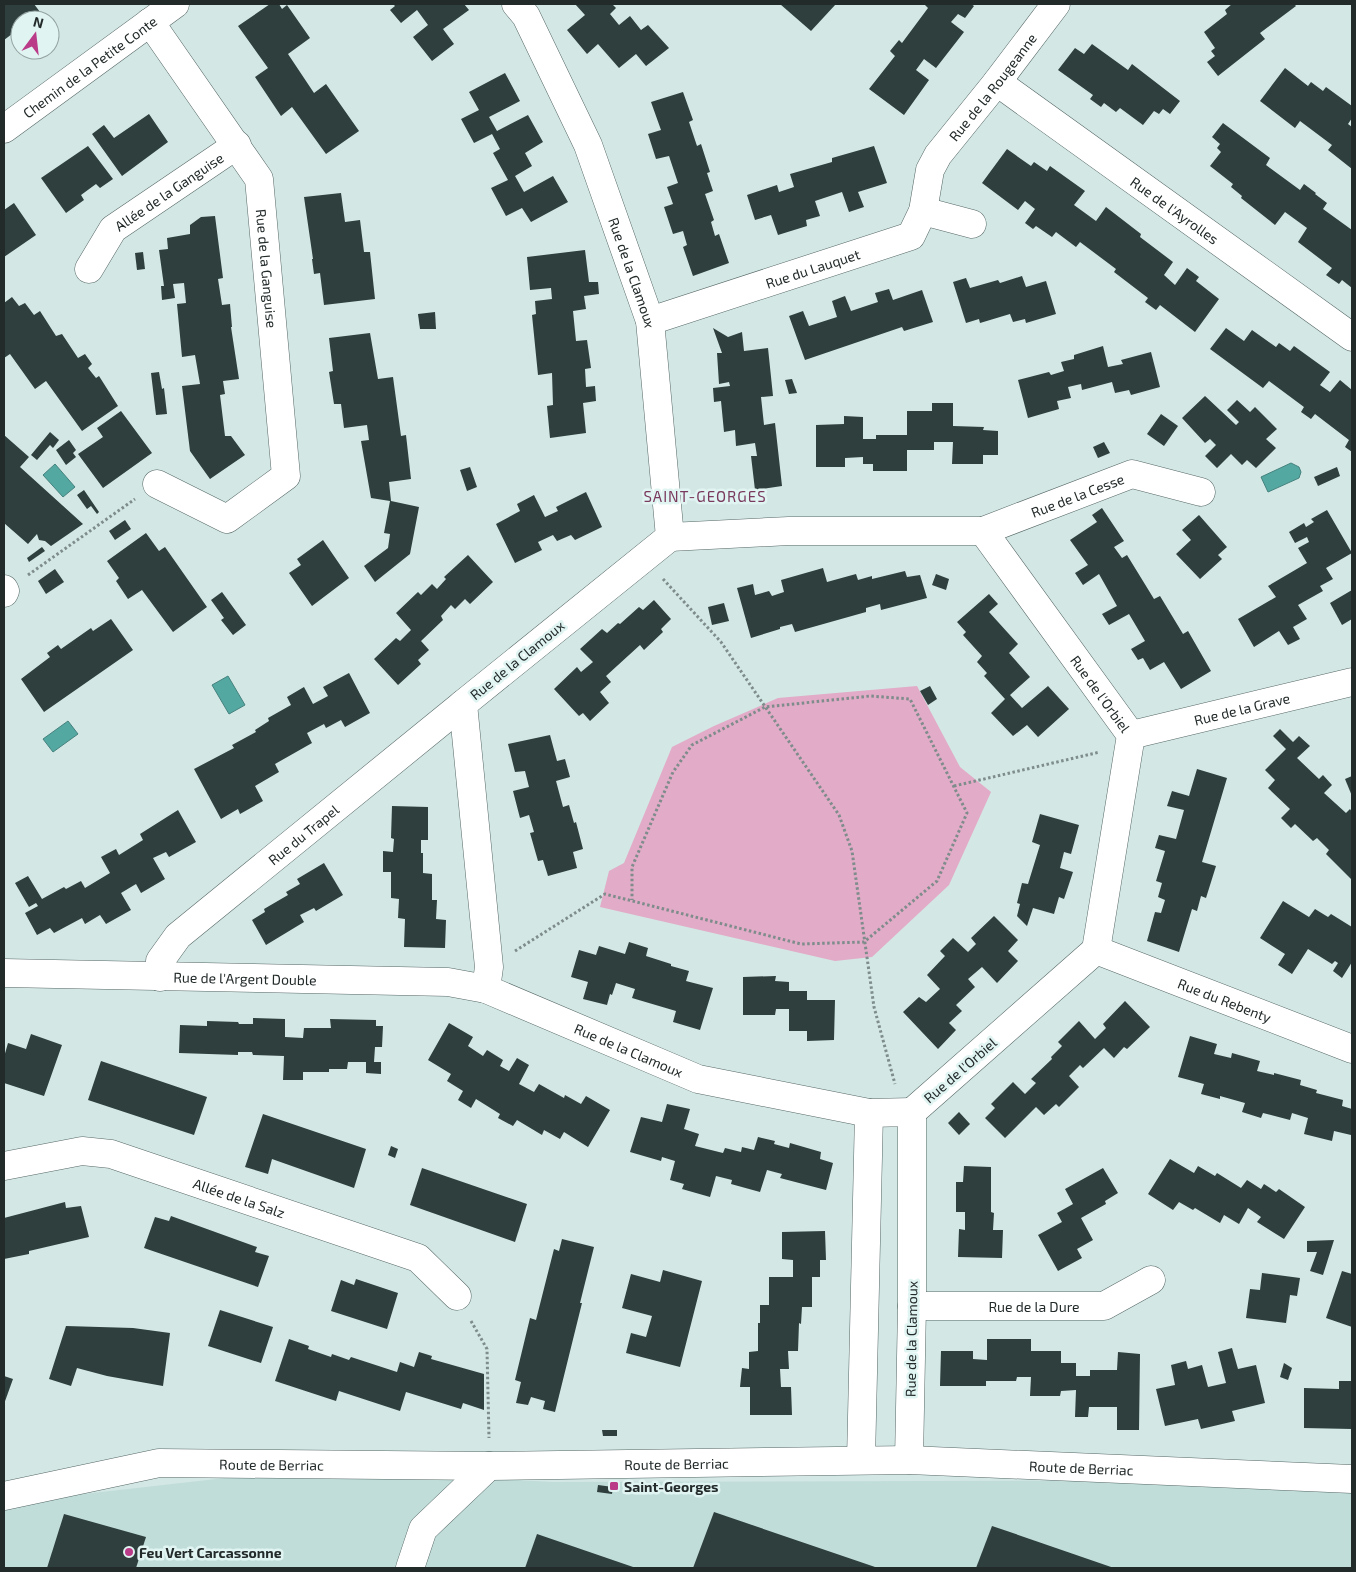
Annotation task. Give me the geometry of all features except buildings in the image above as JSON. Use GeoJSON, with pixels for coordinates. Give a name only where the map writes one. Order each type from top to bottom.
{"type":"FeatureCollection","features":[{"type":"Feature","properties":{"kind":"street","name":"Chemin de la Petite Conte"},"geometry":{"type":"LineString","coordinates":[[4,130],[175,4]]}},
{"type":"Feature","properties":{"kind":"street","name":"Rue de la Clamoux"},"geometry":{"type":"LineString","coordinates":[[516,4],[526,16],[588,145],[650,321],[670,537],[463,704],[488,978],[698,1080],[869,1113],[908,1113],[912,1306],[909,1460]]}},
{"type":"Feature","properties":{"kind":"street","name":"Rue de la Rougeanne"},"geometry":{"type":"LineString","coordinates":[[930,170],[938,156],[1056,4]]}},
{"type":"Feature","properties":{"kind":"street","name":"Rue de la Ganguise"},"geometry":{"type":"LineString","coordinates":[[150,22],[259,179],[286,476],[227,519],[157,484]]}},
{"type":"Feature","properties":{"kind":"street","name":"Rue de l'Ayrolles"},"geometry":{"type":"LineString","coordinates":[[997,82],[1352,337]]}},
{"type":"Feature","properties":{"kind":"street","name":"Allée de la Ganguise"},"geometry":{"type":"LineString","coordinates":[[89,269],[113,229],[237,145]]}},
{"type":"Feature","properties":{"kind":"street","name":"Rue du Lauquet"},"geometry":{"type":"LineString","coordinates":[[650,321],[911,236],[923,211],[930,170]]}},
{"type":"Feature","properties":{"kind":"street"},"geometry":{"type":"LineString","coordinates":[[923,211],[972,224]]}},
{"type":"Feature","properties":{"kind":"street","name":"Rue de la Cesse"},"geometry":{"type":"LineString","coordinates":[[983,531],[1132,474],[1201,492]]}},
{"type":"Feature","properties":{"kind":"street"},"geometry":{"type":"LineString","coordinates":[[670,537],[789,531],[983,531]]}},
{"type":"Feature","properties":{"kind":"street","name":"Rue de l'Orbiel"},"geometry":{"type":"LineString","coordinates":[[908,1113],[1096,950],[1130,740],[983,531]]}},
{"type":"Feature","properties":{"kind":"street","name":"Rue de la Grave"},"geometry":{"type":"LineString","coordinates":[[1130,740],[1352,682]]}},
{"type":"Feature","properties":{"kind":"street","name":"Rue du Trapel"},"geometry":{"type":"LineString","coordinates":[[160,977],[160,961],[178,936],[463,704]]}},
{"type":"Feature","properties":{"kind":"street","name":"Rue du Rebenty"},"geometry":{"type":"LineString","coordinates":[[1096,950],[1352,1049]]}},
{"type":"Feature","properties":{"kind":"street","name":"Rue de l'Argent Double"},"geometry":{"type":"LineString","coordinates":[[4,973],[448,982],[488,978]]}},
{"type":"Feature","properties":{"kind":"street"},"geometry":{"type":"LineString","coordinates":[[861,1460],[869,1113]]}},
{"type":"Feature","properties":{"kind":"street","name":"Allée de la Salz"},"geometry":{"type":"LineString","coordinates":[[4,1166],[82,1151],[111,1154],[418,1258],[457,1296]]}},
{"type":"Feature","properties":{"kind":"street","name":"Rue de la Dure"},"geometry":{"type":"LineString","coordinates":[[912,1306],[1104,1306],[1151,1280]]}},
{"type":"Feature","properties":{"kind":"street","name":"Route de Berriac"},"geometry":{"type":"LineString","coordinates":[[4,1496],[159,1463],[489,1466],[909,1460],[1352,1479]]}},
{"type":"Feature","properties":{"kind":"street"},"geometry":{"type":"LineString","coordinates":[[410,1568],[422,1529],[489,1466]]}},
{"type":"Feature","properties":{"kind":"path"},"geometry":{"type":"LineString","coordinates":[[4,591],[157,484]]}},
{"type":"Feature","properties":{"kind":"path"},"geometry":{"type":"LineString","coordinates":[[644,558],[721,642],[839,815],[852,851],[874,1007],[908,1113]]}},
{"type":"Feature","properties":{"kind":"path"},"geometry":{"type":"LineString","coordinates":[[488,978],[604,894],[801,944],[864,942],[938,882],[967,812],[910,699],[870,696],[765,707],[692,745],[673,772],[632,867],[632,900]]}},
{"type":"Feature","properties":{"kind":"path"},"geometry":{"type":"LineString","coordinates":[[954,786],[1130,740]]}},
{"type":"Feature","properties":{"kind":"path"},"geometry":{"type":"LineString","coordinates":[[457,1296],[487,1349],[489,1466]]}},
{"type":"Feature","properties":{"kind":"shaded area"},"geometry":{"type":"Polygon","coordinates":[[[917,686],[960,767],[991,792],[949,885],[872,957],[835,961],[600,907],[609,871],[624,863],[672,747],[778,698],[917,686]]]}},
{"type":"Feature","properties":{"kind":"shaded area"},"geometry":{"type":"Polygon","coordinates":[[[313,1468],[553,1482],[1352,1480],[1352,1568],[4,1568],[4,1503],[313,1468]]]}},
{"type":"Feature","properties":{"kind":"water"},"geometry":{"type":"Polygon","coordinates":[[[1291,463],[1299,467],[1301,472],[1299,478],[1268,492],[1261,477],[1291,463]]]}},
{"type":"Feature","properties":{"kind":"water"},"geometry":{"type":"Polygon","coordinates":[[[55,464],[75,487],[63,497],[43,475],[55,464]]]}},
{"type":"Feature","properties":{"kind":"water"},"geometry":{"type":"Polygon","coordinates":[[[228,676],[245,705],[229,714],[212,685],[228,676]]]}},
{"type":"Feature","properties":{"kind":"water"},"geometry":{"type":"Polygon","coordinates":[[[68,721],[78,734],[53,752],[43,739],[68,721]]]}},
{"type":"Feature","properties":{"kind":"place","name":"Saint-Georges"},"geometry":{"type":"Point","coordinates":[614,1486]}},
{"type":"Feature","properties":{"kind":"place","name":"Feu Vert Carcassonne"},"geometry":{"type":"Point","coordinates":[129,1552]}},
{"type":"Feature","properties":{"kind":"district","name":"SAINT-GEORGES"},"geometry":{"type":"Point","coordinates":[705,496]}}]}
